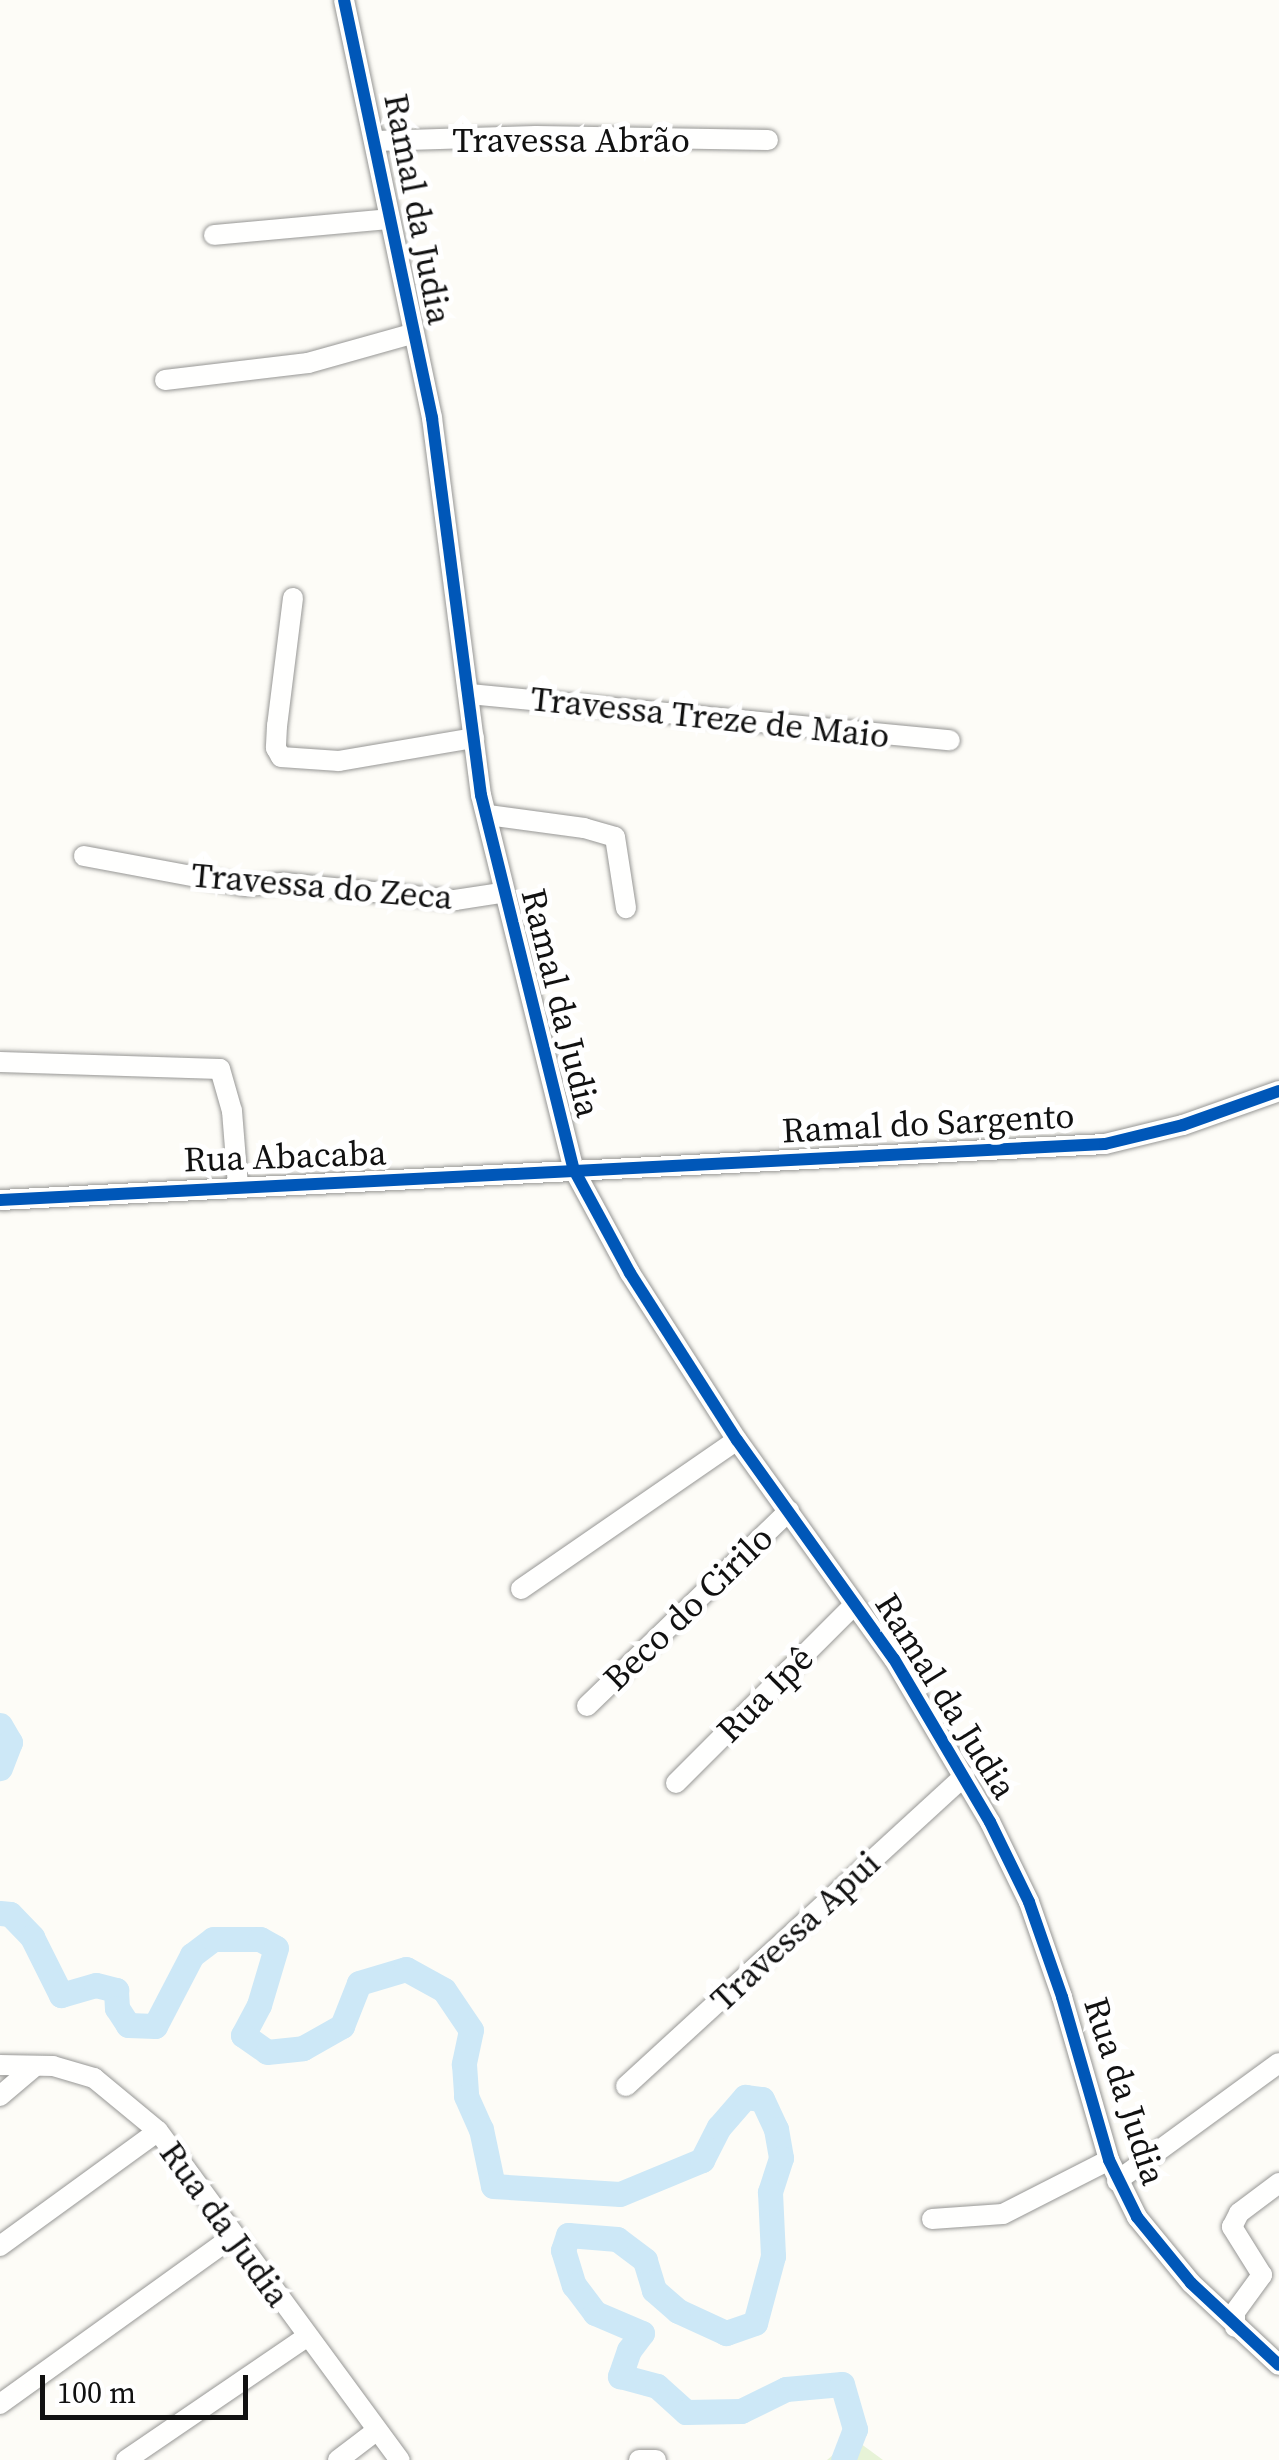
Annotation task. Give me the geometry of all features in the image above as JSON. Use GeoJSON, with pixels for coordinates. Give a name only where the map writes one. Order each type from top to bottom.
{"type":"FeatureCollection","features":[{"type":"Feature","properties":{"kind":"street","name":"Ramal da Judia"},"geometry":{"type":"LineString","coordinates":[[345,0],[432,418],[474,738],[502,894],[572,1168],[606,1234],[737,1440],[894,1659],[964,1776],[1028,1902]]}},
{"type":"Feature","properties":{"kind":"street","name":"Travessa Abrão"},"geometry":{"type":"LineString","coordinates":[[374,141],[536,136],[768,140]]}},
{"type":"Feature","properties":{"kind":"street"},"geometry":{"type":"LineString","coordinates":[[214,234],[390,219]]}},
{"type":"Feature","properties":{"kind":"street"},"geometry":{"type":"LineString","coordinates":[[165,380],[308,363],[412,334]]}},
{"type":"Feature","properties":{"kind":"street"},"geometry":{"type":"LineString","coordinates":[[294,598],[277,726],[278,753],[291,760],[339,761],[474,738]]}},
{"type":"Feature","properties":{"kind":"street","name":"Travessa Treze de Maio"},"geometry":{"type":"LineString","coordinates":[[469,694],[950,740]]}},
{"type":"Feature","properties":{"kind":"street"},"geometry":{"type":"LineString","coordinates":[[488,815],[584,828],[614,837],[626,908]]}},
{"type":"Feature","properties":{"kind":"street","name":"Travessa do Zeca"},"geometry":{"type":"LineString","coordinates":[[84,856],[246,886],[284,883],[454,900],[502,894]]}},
{"type":"Feature","properties":{"kind":"street"},"geometry":{"type":"LineString","coordinates":[[0,1062],[220,1069],[232,1111],[238,1185]]}},
{"type":"Feature","properties":{"kind":"street","name":"Ramal do Sargento"},"geometry":{"type":"LineString","coordinates":[[572,1168],[1105,1144],[1182,1125],[1279,1091]]}},
{"type":"Feature","properties":{"kind":"street","name":"Rua Abacaba"},"geometry":{"type":"LineString","coordinates":[[0,1200],[238,1185],[403,1181],[572,1168]]}},
{"type":"Feature","properties":{"kind":"street"},"geometry":{"type":"LineString","coordinates":[[521,1588],[737,1440]]}},
{"type":"Feature","properties":{"kind":"street","name":"Beco do Cirilo"},"geometry":{"type":"LineString","coordinates":[[587,1706],[788,1510]]}},
{"type":"Feature","properties":{"kind":"street","name":"Rua Ipê"},"geometry":{"type":"LineString","coordinates":[[676,1783],[854,1604]]}},
{"type":"Feature","properties":{"kind":"street","name":"Travessa Apui"},"geometry":{"type":"LineString","coordinates":[[626,2086],[964,1776]]}},
{"type":"Feature","properties":{"kind":"street","name":"Rua da Judia"},"geometry":{"type":"LineString","coordinates":[[1028,1902],[1062,1997],[1109,2160],[1136,2217],[1190,2283],[1279,2365]]}},
{"type":"Feature","properties":{"kind":"street"},"geometry":{"type":"LineString","coordinates":[[1117,2181],[1279,2063]]}},
{"type":"Feature","properties":{"kind":"street","name":"Rua da Judia"},"geometry":{"type":"LineString","coordinates":[[0,2065],[68,2068],[94,2078],[158,2131],[400,2460]]}},
{"type":"Feature","properties":{"kind":"street"},"geometry":{"type":"LineString","coordinates":[[0,2096],[34,2067]]}},
{"type":"Feature","properties":{"kind":"street"},"geometry":{"type":"LineString","coordinates":[[0,2246],[158,2131]]}},
{"type":"Feature","properties":{"kind":"street"},"geometry":{"type":"LineString","coordinates":[[932,2219],[1003,2214],[1109,2160]]}},
{"type":"Feature","properties":{"kind":"street"},"geometry":{"type":"LineString","coordinates":[[1235,2327],[1235,2312],[1270,2272],[1232,2227],[1240,2213],[1279,2183]]}},
{"type":"Feature","properties":{"kind":"street"},"geometry":{"type":"LineString","coordinates":[[0,2404],[234,2236]]}},
{"type":"Feature","properties":{"kind":"street"},"geometry":{"type":"LineString","coordinates":[[126,2460],[306,2337]]}},
{"type":"Feature","properties":{"kind":"street"},"geometry":{"type":"LineString","coordinates":[[338,2460],[376,2431]]}},
{"type":"Feature","properties":{"kind":"street"},"geometry":{"type":"LineString","coordinates":[[638,2460],[656,2460]]}},
{"type":"Feature","properties":{"kind":"green space"},"geometry":{"type":"Polygon","coordinates":[[[853,2438],[883,2460],[827,2460],[853,2438]]]}},
{"type":"Feature","properties":{"kind":"waterway"},"geometry":{"type":"LineString","coordinates":[[0,1725],[10,1742],[0,1768]]}},
{"type":"Feature","properties":{"kind":"waterway"},"geometry":{"type":"LineString","coordinates":[[0,1913],[10,1914],[32,1937],[61,1995],[96,1985],[116,1990],[117,2008],[128,2025],[155,2026],[192,1955],[213,1939],[260,1939],[276,1948],[259,2005],[243,2035],[267,2052],[303,2048],[342,2026],[359,1983],[406,1969],[444,1990],[471,2030],[464,2064],[466,2096],[481,2129],[493,2186],[620,2194],[702,2160],[719,2127],[745,2097],[762,2099],[776,2129],[781,2158],[770,2192],[773,2256],[755,2323],[726,2333],[678,2311],[654,2290],[645,2260],[617,2239],[568,2235],[563,2250],[574,2285],[595,2313],[642,2333],[629,2350],[620,2376],[657,2386],[686,2412],[741,2411],[786,2389],[842,2384],[855,2429],[843,2460]]}},
{"type":"Feature","properties":{"kind":"cycle path"},"geometry":{"type":"LineString","coordinates":[[344,0],[432,418],[481,795],[573,1168],[630,1273],[737,1440],[894,1659],[990,1822],[1029,1902],[1062,1997],[1109,2160],[1137,2217],[1191,2283],[1279,2365]]}},
{"type":"Feature","properties":{"kind":"cycle path"},"geometry":{"type":"LineString","coordinates":[[0,1200],[1105,1144],[1183,1125],[1279,1091]]}}]}
